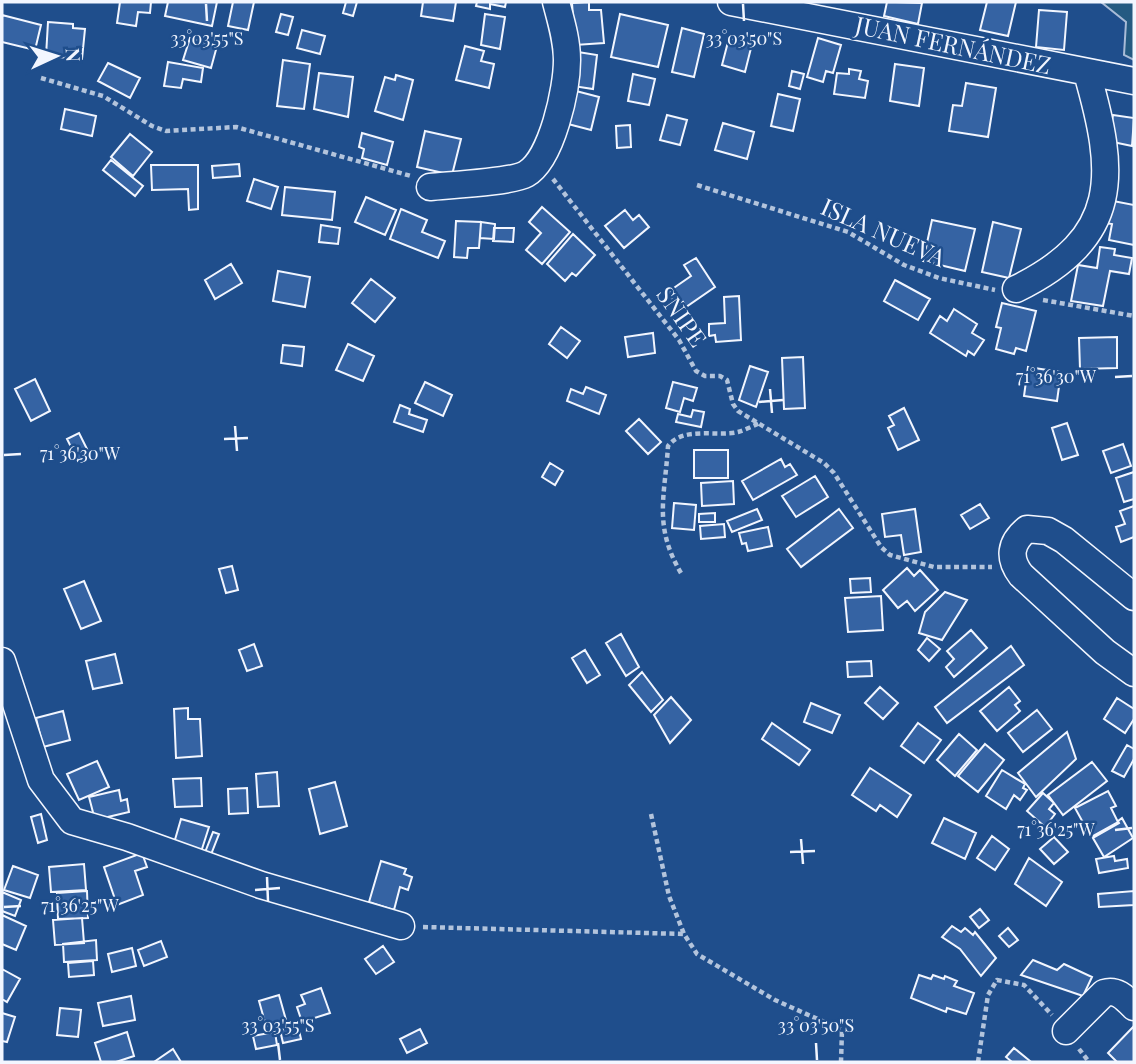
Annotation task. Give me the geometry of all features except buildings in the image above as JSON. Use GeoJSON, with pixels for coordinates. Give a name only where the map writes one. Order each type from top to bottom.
{"type":"FeatureCollection","features":[{"type":"Feature","properties":{"kind":"street"},"geometry":{"type":"LineString","coordinates":[[430,187],[525,175],[540,162],[563,96],[567,61],[564,31],[556,2]]}},
{"type":"Feature","properties":{"kind":"street","name":"JUAN FERNÁNDEZ"},"geometry":{"type":"LineString","coordinates":[[731,2],[1134,81]]}},
{"type":"Feature","properties":{"kind":"street"},"geometry":{"type":"LineString","coordinates":[[1016,289],[1049,272],[1066,258],[1086,238],[1098,215],[1105,192],[1107,158],[1087,73]]}},
{"type":"Feature","properties":{"kind":"street"},"geometry":{"type":"LineString","coordinates":[[1134,597],[1048,531],[1036,528],[1019,536],[1012,547],[1014,567],[1105,652],[1134,673]]}},
{"type":"Feature","properties":{"kind":"street"},"geometry":{"type":"LineString","coordinates":[[2,662],[41,780],[72,821],[127,837],[261,885],[401,926]]}},
{"type":"Feature","properties":{"kind":"street"},"geometry":{"type":"LineString","coordinates":[[1066,1031],[1104,993],[1111,991],[1121,994],[1134,1007]]}},
{"type":"Feature","properties":{"kind":"path"},"geometry":{"type":"LineString","coordinates":[[41,78],[103,96],[152,126],[166,131],[236,127],[408,174],[430,187]]}},
{"type":"Feature","properties":{"kind":"path","name":"SNIPE"},"geometry":{"type":"LineString","coordinates":[[540,162],[653,304],[679,340],[696,371],[705,376],[720,376],[727,380],[733,404],[824,463],[834,473],[881,547],[890,555],[934,567],[1014,567]]}},
{"type":"Feature","properties":{"kind":"path","name":"ISLA NUEVA"},"geometry":{"type":"LineString","coordinates":[[697,185],[848,232],[904,265],[939,278],[985,289],[1016,289],[1045,301],[1134,316]]}},
{"type":"Feature","properties":{"kind":"path"},"geometry":{"type":"LineString","coordinates":[[681,573],[663,538],[661,523],[668,446],[674,438],[684,435],[738,432],[760,423]]}},
{"type":"Feature","properties":{"kind":"path"},"geometry":{"type":"LineString","coordinates":[[651,814],[669,895],[684,933],[697,954],[775,1000],[842,1030],[841,1062]]}},
{"type":"Feature","properties":{"kind":"path"},"geometry":{"type":"LineString","coordinates":[[401,926],[684,933]]}},
{"type":"Feature","properties":{"kind":"path"},"geometry":{"type":"LineString","coordinates":[[978,1062],[988,995],[997,980],[1024,985],[1066,1031],[1088,1062]]}},
{"type":"Feature","properties":{"kind":"shaded area"},"geometry":{"type":"Polygon","coordinates":[[[1101,2],[1134,2],[1134,60],[1124,55],[1126,22],[1101,2]]]}}]}
